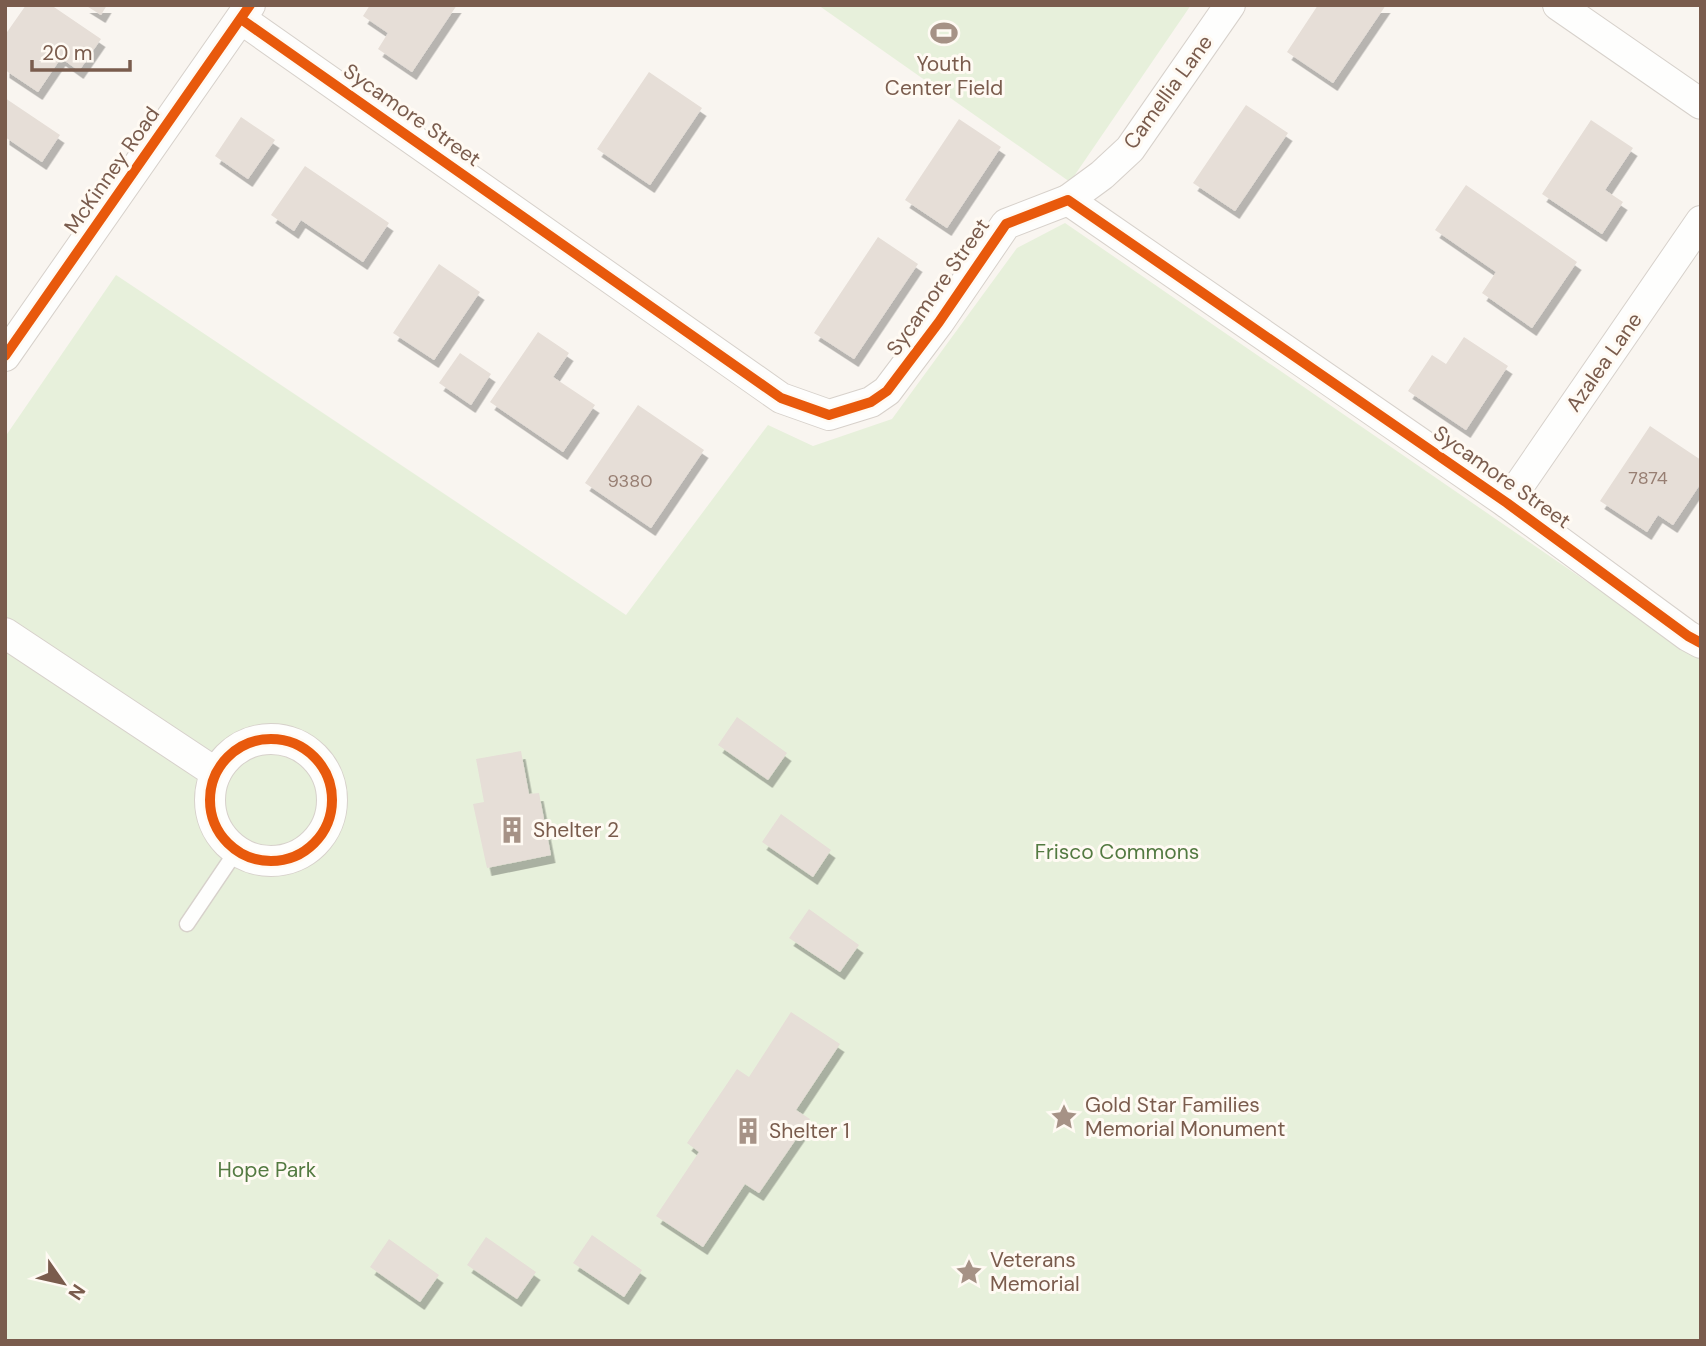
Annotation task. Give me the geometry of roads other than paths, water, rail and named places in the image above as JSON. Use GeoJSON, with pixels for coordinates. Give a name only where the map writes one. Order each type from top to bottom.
{"type":"FeatureCollection","features":[{"type":"Feature","properties":{"kind":"street","name":"Camellia Lane"},"geometry":{"type":"LineString","coordinates":[[1068,200],[1130,149],[1230,5]]}},
{"type":"Feature","properties":{"kind":"street"},"geometry":{"type":"LineString","coordinates":[[1558,5],[1701,104]]}},
{"type":"Feature","properties":{"kind":"street","name":"Sycamore Street"},"geometry":{"type":"LineString","coordinates":[[246,12],[782,398],[829,415],[871,402],[887,391],[939,322],[1006,224],[1068,200],[1507,503],[1701,643]]}},
{"type":"Feature","properties":{"kind":"street","name":"McKinney Road"},"geometry":{"type":"LineString","coordinates":[[5,356],[246,12]]}},
{"type":"Feature","properties":{"kind":"street","name":"Azalea Lane"},"geometry":{"type":"LineString","coordinates":[[1507,503],[1701,221]]}},
{"type":"Feature","properties":{"kind":"street"},"geometry":{"type":"LineString","coordinates":[[5,633],[216,773]]}},
{"type":"Feature","properties":{"kind":"street"},"geometry":{"type":"LineString","coordinates":[[265,739],[295,744],[308,751],[327,775],[331,790],[332,805],[322,834],[312,846],[285,859],[255,859],[237,850],[228,844],[212,818],[210,803],[216,773],[236,750],[265,739]]}},
{"type":"Feature","properties":{"kind":"lane"},"geometry":{"type":"LineString","coordinates":[[187,923],[237,850]]}},
{"type":"Feature","properties":{"kind":"place","name":"Youth Center Field"},"geometry":{"type":"Point","coordinates":[944,33]}},
{"type":"Feature","properties":{"kind":"place","name":"Shelter 2"},"geometry":{"type":"Point","coordinates":[512,830]}},
{"type":"Feature","properties":{"kind":"place","name":"Gold Star Families Memorial Monument"},"geometry":{"type":"Point","coordinates":[1064,1117]}},
{"type":"Feature","properties":{"kind":"place","name":"Shelter 1"},"geometry":{"type":"Point","coordinates":[748,1131]}},
{"type":"Feature","properties":{"kind":"place","name":"Veterans Memorial"},"geometry":{"type":"Point","coordinates":[969,1272]}},
{"type":"Feature","properties":{"kind":"park label","name":"Frisco Commons"},"geometry":{"type":"Point","coordinates":[1117,852]}},
{"type":"Feature","properties":{"kind":"park label","name":"Hope Park"},"geometry":{"type":"Point","coordinates":[267,1170]}}]}
